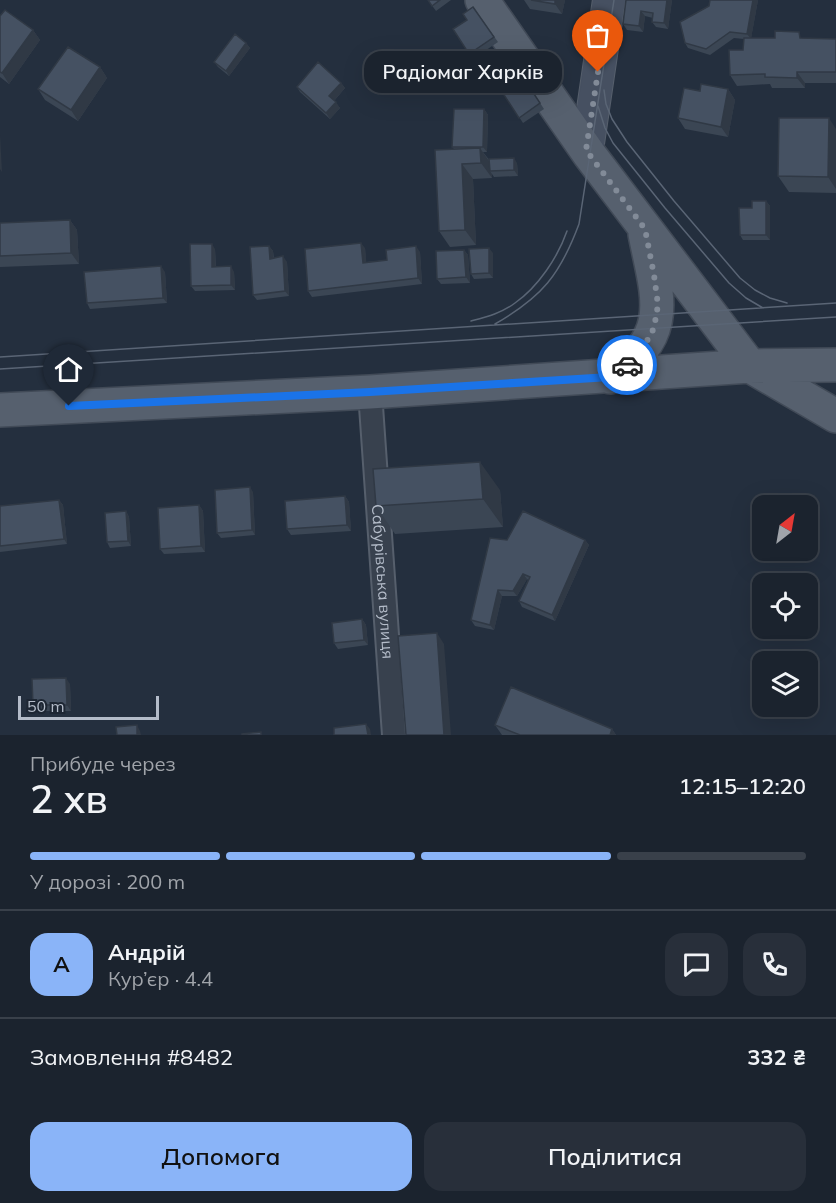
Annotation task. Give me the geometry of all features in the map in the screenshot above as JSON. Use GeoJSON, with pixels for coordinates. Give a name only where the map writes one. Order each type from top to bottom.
{"type":"FeatureCollection","features":[{"type":"Feature","properties":{"kind":"main road"},"geometry":{"type":"LineString","coordinates":[[482,0],[586,150],[750,366],[836,416]]}},
{"type":"Feature","properties":{"kind":"main road"},"geometry":{"type":"LineString","coordinates":[[586,150],[609,0]]}},
{"type":"Feature","properties":{"kind":"main road"},"geometry":{"type":"LineString","coordinates":[[610,377],[625,367],[642,350],[650,339],[657,320],[657,294],[645,229]]}},
{"type":"Feature","properties":{"kind":"main road"},"geometry":{"type":"LineString","coordinates":[[0,410],[370,392],[750,366],[836,365]]}},
{"type":"Feature","properties":{"kind":"street","name":"Сабурівська вулиця"},"geometry":{"type":"LineString","coordinates":[[370,392],[394,735]]}},
{"type":"Feature","properties":{"kind":"building"},"geometry":{"type":"Polygon","coordinates":[[[428,0],[440,0],[432,6],[428,0]]]}},
{"type":"Feature","properties":{"kind":"building"},"geometry":{"type":"Polygon","coordinates":[[[531,0],[555,0],[555,4],[531,0]]]}},
{"type":"Feature","properties":{"kind":"building"},"geometry":{"type":"Polygon","coordinates":[[[626,0],[667,0],[664,23],[652,22],[653,13],[641,11],[639,26],[623,24],[626,0]]]}},
{"type":"Feature","properties":{"kind":"building"},"geometry":{"type":"Polygon","coordinates":[[[710,0],[753,0],[747,34],[730,32],[706,49],[685,43],[680,22],[709,6],[710,0]]]}},
{"type":"Feature","properties":{"kind":"building"},"geometry":{"type":"Polygon","coordinates":[[[473,7],[494,37],[469,54],[453,29],[467,20],[463,14],[473,7]]]}},
{"type":"Feature","properties":{"kind":"building"},"geometry":{"type":"Polygon","coordinates":[[[5,10],[33,30],[2,73],[0,72],[0,16],[5,10]]]}},
{"type":"Feature","properties":{"kind":"building"},"geometry":{"type":"Polygon","coordinates":[[[775,31],[799,32],[800,38],[836,39],[836,72],[797,72],[797,78],[765,77],[765,74],[730,75],[729,50],[743,50],[744,38],[775,38],[775,31]]]}},
{"type":"Feature","properties":{"kind":"building"},"geometry":{"type":"Polygon","coordinates":[[[235,34],[246,43],[226,71],[214,62],[235,34]]]}},
{"type":"Feature","properties":{"kind":"building"},"geometry":{"type":"Polygon","coordinates":[[[68,47],[100,67],[71,110],[38,89],[68,47]]]}},
{"type":"Feature","properties":{"kind":"building"},"geometry":{"type":"Polygon","coordinates":[[[509,56],[540,103],[519,118],[488,70],[509,56]]]}},
{"type":"Feature","properties":{"kind":"building"},"geometry":{"type":"Polygon","coordinates":[[[318,62],[341,83],[329,96],[336,102],[326,113],[297,87],[318,62]]]}},
{"type":"Feature","properties":{"kind":"building"},"geometry":{"type":"Polygon","coordinates":[[[701,84],[728,89],[721,127],[678,118],[684,88],[700,91],[701,84]]]}},
{"type":"Feature","properties":{"kind":"building"},"geometry":{"type":"Polygon","coordinates":[[[454,109],[484,109],[483,147],[452,147],[454,109]]]}},
{"type":"Feature","properties":{"kind":"building"},"geometry":{"type":"Polygon","coordinates":[[[779,118],[829,118],[828,177],[778,176],[779,118]]]}},
{"type":"Feature","properties":{"kind":"building"},"geometry":{"type":"Polygon","coordinates":[[[480,148],[481,163],[462,164],[465,230],[439,231],[435,150],[480,148]]]}},
{"type":"Feature","properties":{"kind":"building"},"geometry":{"type":"Polygon","coordinates":[[[514,158],[514,170],[490,171],[489,159],[514,158]]]}},
{"type":"Feature","properties":{"kind":"building"},"geometry":{"type":"Polygon","coordinates":[[[752,201],[766,201],[766,235],[740,235],[739,208],[752,208],[752,201]]]}},
{"type":"Feature","properties":{"kind":"building"},"geometry":{"type":"Polygon","coordinates":[[[70,220],[71,253],[0,256],[0,223],[70,220]]]}},
{"type":"Feature","properties":{"kind":"building"},"geometry":{"type":"Polygon","coordinates":[[[361,243],[363,263],[387,260],[386,250],[416,246],[418,278],[308,291],[305,249],[361,243]]]}},
{"type":"Feature","properties":{"kind":"building"},"geometry":{"type":"Polygon","coordinates":[[[190,244],[212,244],[212,267],[231,266],[231,285],[191,286],[190,244]]]}},
{"type":"Feature","properties":{"kind":"building"},"geometry":{"type":"Polygon","coordinates":[[[269,246],[270,259],[283,256],[285,291],[253,295],[250,247],[269,246]]]}},
{"type":"Feature","properties":{"kind":"building"},"geometry":{"type":"Polygon","coordinates":[[[489,248],[489,273],[471,274],[469,249],[489,248]]]}},
{"type":"Feature","properties":{"kind":"building"},"geometry":{"type":"Polygon","coordinates":[[[464,250],[466,277],[437,279],[436,251],[464,250]]]}},
{"type":"Feature","properties":{"kind":"building"},"geometry":{"type":"Polygon","coordinates":[[[161,266],[163,298],[87,303],[84,272],[161,266]]]}},
{"type":"Feature","properties":{"kind":"building"},"geometry":{"type":"Polygon","coordinates":[[[480,462],[483,499],[376,506],[373,469],[480,462]]]}},
{"type":"Feature","properties":{"kind":"building"},"geometry":{"type":"Polygon","coordinates":[[[250,487],[252,530],[217,533],[215,490],[250,487]]]}},
{"type":"Feature","properties":{"kind":"building"},"geometry":{"type":"Polygon","coordinates":[[[345,496],[347,525],[287,529],[285,501],[345,496]]]}},
{"type":"Feature","properties":{"kind":"building"},"geometry":{"type":"Polygon","coordinates":[[[59,500],[64,539],[0,546],[0,506],[59,500]]]}},
{"type":"Feature","properties":{"kind":"building"},"geometry":{"type":"Polygon","coordinates":[[[199,505],[201,546],[160,549],[158,508],[199,505]]]}},
{"type":"Feature","properties":{"kind":"building"},"geometry":{"type":"Polygon","coordinates":[[[126,511],[128,541],[107,542],[105,513],[126,511]]]}},
{"type":"Feature","properties":{"kind":"building"},"geometry":{"type":"Polygon","coordinates":[[[523,511],[585,540],[552,615],[519,601],[530,577],[523,574],[513,591],[498,590],[490,625],[471,620],[490,538],[507,540],[523,511]]]}},
{"type":"Feature","properties":{"kind":"building"},"geometry":{"type":"Polygon","coordinates":[[[362,619],[364,640],[334,643],[332,623],[362,619]]]}},
{"type":"Feature","properties":{"kind":"building"},"geometry":{"type":"Polygon","coordinates":[[[437,633],[444,735],[406,735],[398,636],[437,633]]]}},
{"type":"Feature","properties":{"kind":"building"},"geometry":{"type":"Polygon","coordinates":[[[66,678],[67,705],[33,705],[32,679],[66,678]]]}},
{"type":"Feature","properties":{"kind":"building"},"geometry":{"type":"Polygon","coordinates":[[[511,687],[612,729],[610,735],[520,735],[495,725],[511,687]]]}},
{"type":"Feature","properties":{"kind":"building"},"geometry":{"type":"Polygon","coordinates":[[[366,724],[368,735],[334,735],[334,728],[366,724]]]}},
{"type":"Feature","properties":{"kind":"building"},"geometry":{"type":"Polygon","coordinates":[[[137,725],[137,735],[117,735],[116,727],[137,725]]]}},
{"type":"Feature","properties":{"kind":"building"},"geometry":{"type":"Polygon","coordinates":[[[261,732],[261,735],[242,735],[242,734],[261,732]]]}},
{"type":"Feature","properties":{"kind":"tram line"},"geometry":{"type":"LineString","coordinates":[[495,324],[525,304],[548,283],[572,242],[579,224],[614,0]]}},
{"type":"Feature","properties":{"kind":"tram line"},"geometry":{"type":"LineString","coordinates":[[604,90],[612,119],[627,142],[740,278],[770,298],[787,303]]}},
{"type":"Feature","properties":{"kind":"tram line"},"geometry":{"type":"LineString","coordinates":[[598,106],[613,143],[665,208],[729,283],[746,298],[763,308]]}},
{"type":"Feature","properties":{"kind":"tram line"},"geometry":{"type":"LineString","coordinates":[[471,321],[499,312],[532,289],[546,271],[567,231]]}},
{"type":"Feature","properties":{"kind":"tram line"},"geometry":{"type":"LineString","coordinates":[[0,357],[836,303]]}},
{"type":"Feature","properties":{"kind":"tram line"},"geometry":{"type":"LineString","coordinates":[[0,369],[836,317]]}},
{"type":"Feature","properties":{"kind":"way so far"},"geometry":{"type":"LineString","coordinates":[[598,72],[586,150],[645,229],[657,294],[657,314],[650,339],[627,365]]}},
{"type":"Feature","properties":{"kind":"place","name":"Радіомаг Харків"},"geometry":{"type":"Point","coordinates":[598,72]}},
{"type":"Feature","properties":{"kind":"route"},"geometry":{"type":"LineString","coordinates":[[69,406],[370,392],[610,377],[627,365]]}}]}
